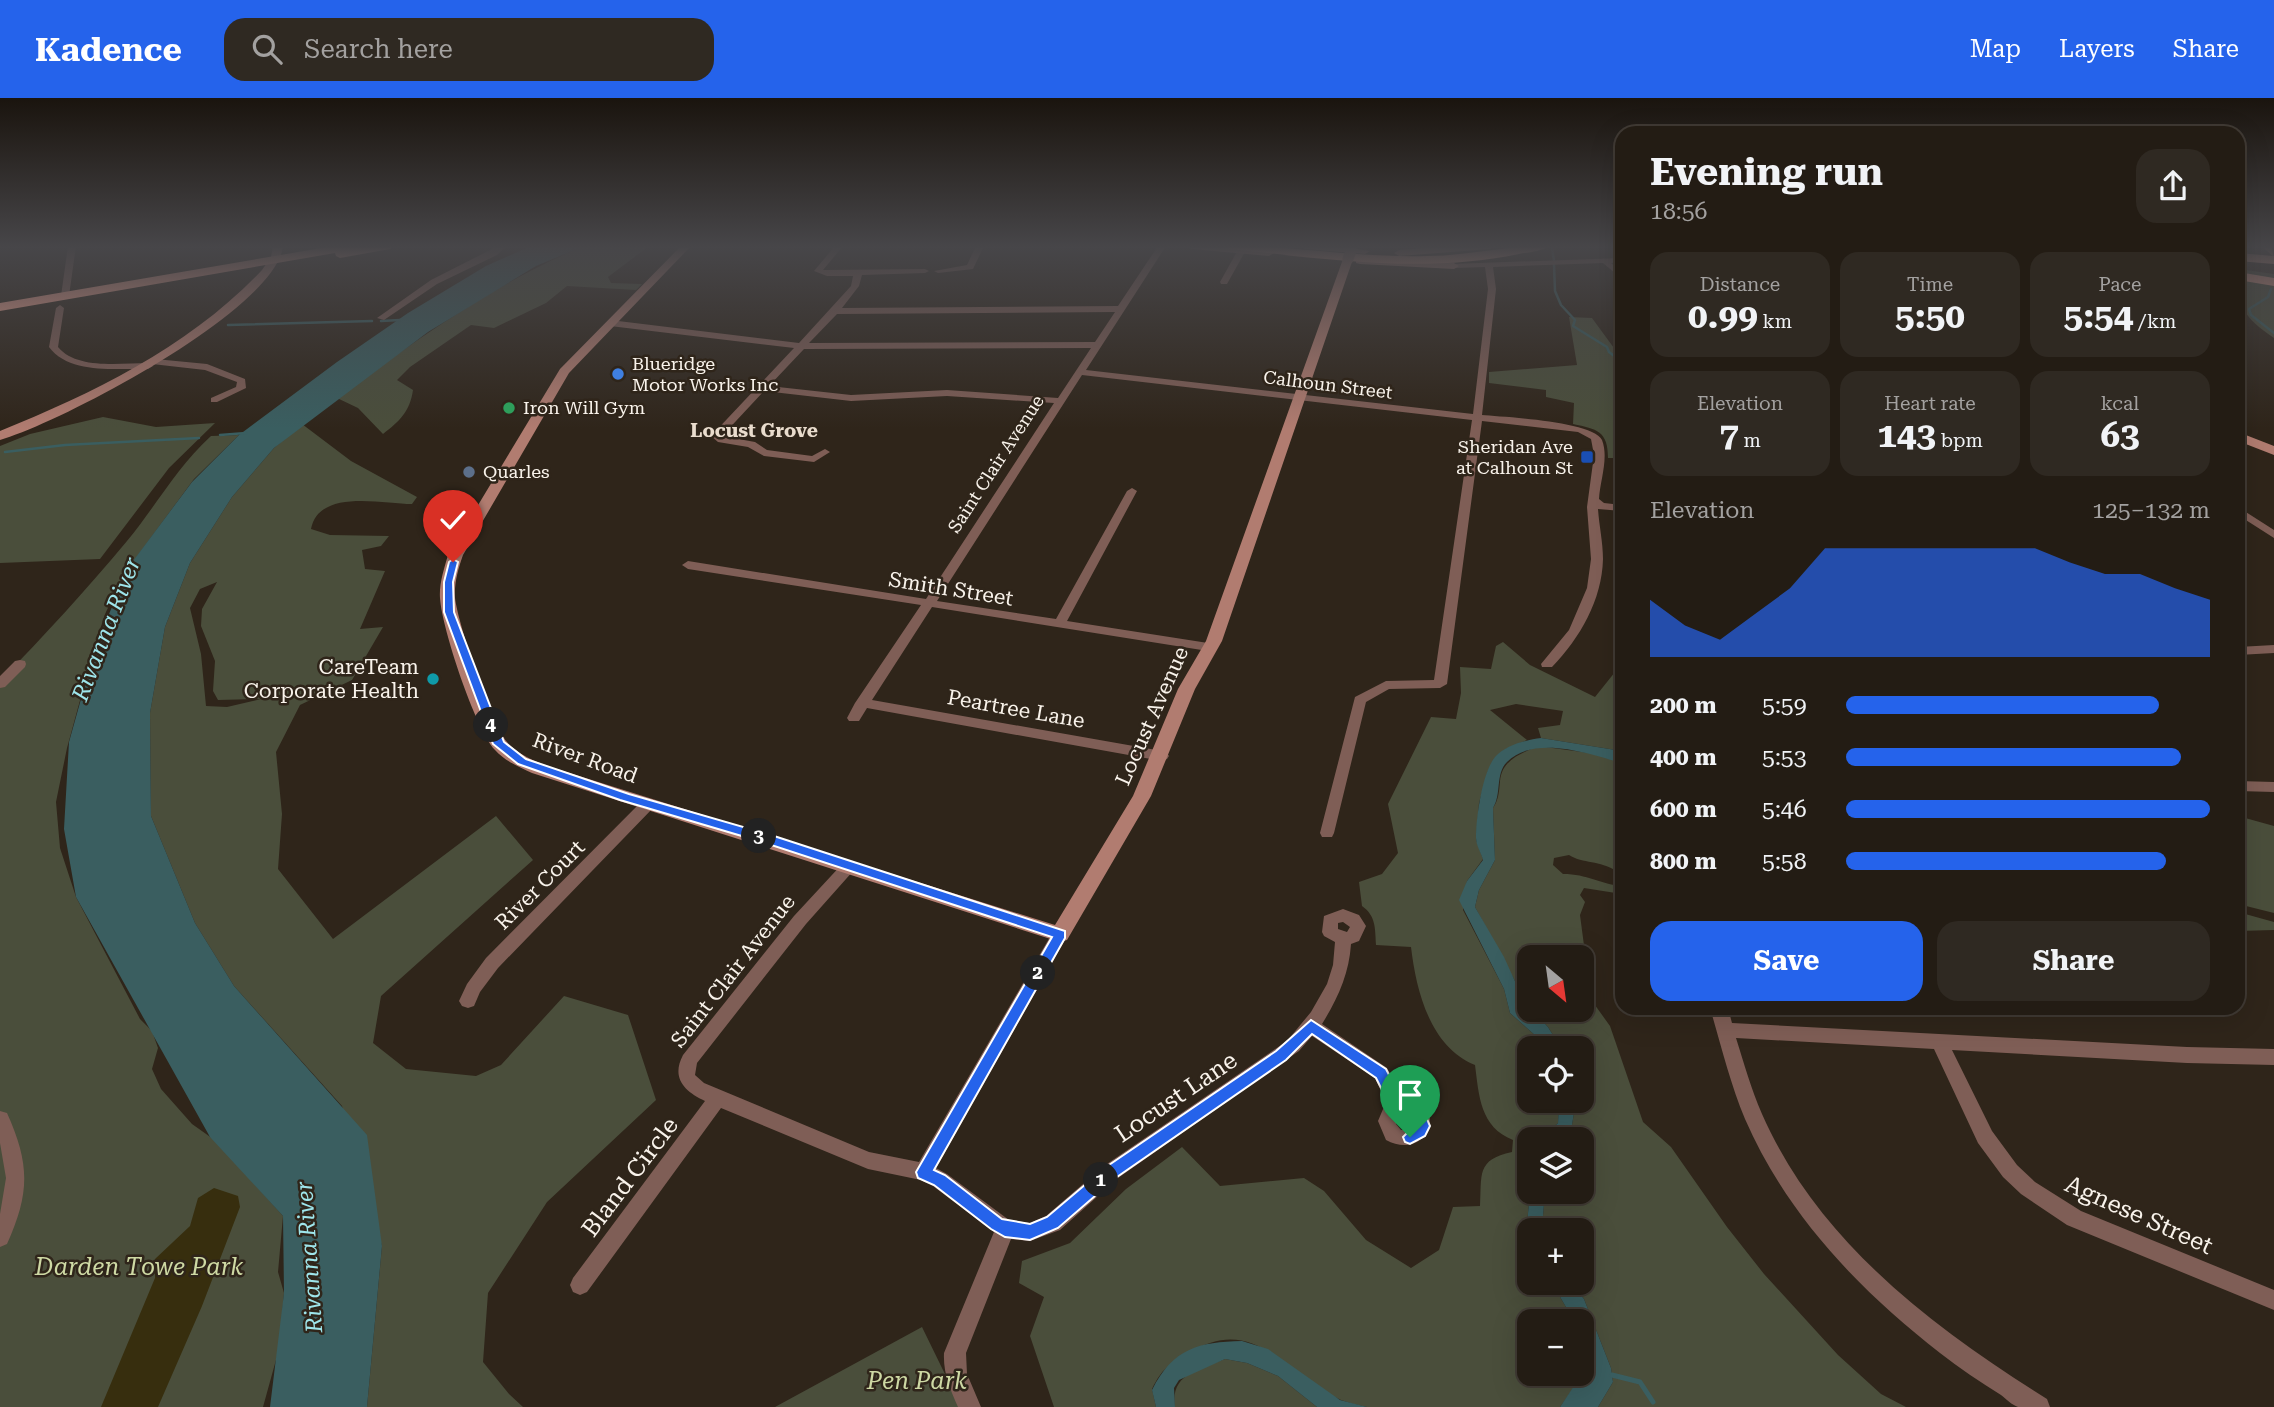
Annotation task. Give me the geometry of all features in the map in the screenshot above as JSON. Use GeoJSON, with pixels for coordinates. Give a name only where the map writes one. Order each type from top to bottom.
{"type":"FeatureCollection","features":[{"type":"Feature","properties":{"kind":"street"},"geometry":{"type":"LineString","coordinates":[[61,307],[53,347],[60,355],[96,365],[207,367],[242,381],[241,388],[214,400]]}},
{"type":"Feature","properties":{"kind":"street"},"geometry":{"type":"LineString","coordinates":[[0,436],[87,399],[151,364],[215,321],[229,307]]}},
{"type":"Feature","properties":{"kind":"street"},"geometry":{"type":"LineString","coordinates":[[381,318],[397,307]]}},
{"type":"Feature","properties":{"kind":"street","name":"River Road"},"geometry":{"type":"LineString","coordinates":[[626,307],[576,358],[556,383],[461,543],[450,574],[448,603],[461,647],[499,744],[538,769],[1060,934]]}},
{"type":"Feature","properties":{"kind":"street"},"geometry":{"type":"LineString","coordinates":[[825,452],[814,458],[764,453],[751,444],[716,436],[837,307]]}},
{"type":"Feature","properties":{"kind":"street","name":"Locust Avenue"},"geometry":{"type":"LineString","coordinates":[[924,1172],[1135,807],[1161,756],[1192,676],[1214,641],[1331,307]]}},
{"type":"Feature","properties":{"kind":"street"},"geometry":{"type":"LineString","coordinates":[[1327,833],[1360,700],[1386,685],[1440,684],[1471,471],[1489,307]]}},
{"type":"Feature","properties":{"kind":"street"},"geometry":{"type":"LineString","coordinates":[[833,311],[1121,309]]}},
{"type":"Feature","properties":{"kind":"street","name":"Saint Clair Avenue"},"geometry":{"type":"LineString","coordinates":[[853,718],[1121,309]]}},
{"type":"Feature","properties":{"kind":"street"},"geometry":{"type":"LineString","coordinates":[[610,323],[800,346],[1097,345]]}},
{"type":"Feature","properties":{"kind":"street","name":"Calhoun Street"},"geometry":{"type":"LineString","coordinates":[[1079,372],[1574,429],[1591,434],[1597,440],[1593,500]]}},
{"type":"Feature","properties":{"kind":"street"},"geometry":{"type":"LineString","coordinates":[[761,387],[851,398],[947,393],[1060,401]]}},
{"type":"Feature","properties":{"kind":"street"},"geometry":{"type":"LineString","coordinates":[[2245,439],[2274,451]]}},
{"type":"Feature","properties":{"kind":"street"},"geometry":{"type":"LineString","coordinates":[[1059,625],[1132,491]]}},
{"type":"Feature","properties":{"kind":"street"},"geometry":{"type":"LineString","coordinates":[[1593,500],[1601,506],[1615,507]]}},
{"type":"Feature","properties":{"kind":"street"},"geometry":{"type":"LineString","coordinates":[[1547,664],[1576,630],[1592,587],[1597,559],[1592,525],[1593,500]]}},
{"type":"Feature","properties":{"kind":"street"},"geometry":{"type":"LineString","coordinates":[[2245,515],[2274,535]]}},
{"type":"Feature","properties":{"kind":"street","name":"Smith Street"},"geometry":{"type":"LineString","coordinates":[[688,565],[1208,648]]}},
{"type":"Feature","properties":{"kind":"street"},"geometry":{"type":"LineString","coordinates":[[2245,651],[2274,649]]}},
{"type":"Feature","properties":{"kind":"street"},"geometry":{"type":"LineString","coordinates":[[0,684],[20,664]]}},
{"type":"Feature","properties":{"kind":"street","name":"Peartree Lane"},"geometry":{"type":"LineString","coordinates":[[863,703],[1161,756]]}},
{"type":"Feature","properties":{"kind":"street"},"geometry":{"type":"LineString","coordinates":[[2245,786],[2274,787]]}},
{"type":"Feature","properties":{"kind":"street","name":"River Court"},"geometry":{"type":"LineString","coordinates":[[468,1001],[482,974],[492,962],[648,804]]}},
{"type":"Feature","properties":{"kind":"street","name":"Saint Clair Avenue"},"geometry":{"type":"LineString","coordinates":[[718,1098],[694,1087],[685,1076],[689,1060],[725,1012],[849,866]]}},
{"type":"Feature","properties":{"kind":"street","name":"Locust Lane"},"geometry":{"type":"LineString","coordinates":[[1005,1229],[1030,1232],[1052,1223],[1111,1172],[1281,1055],[1311,1026],[1335,985],[1341,965],[1343,939]]}},
{"type":"Feature","properties":{"kind":"street"},"geometry":{"type":"LineString","coordinates":[[1720,1015],[1754,1117],[1769,1150],[1809,1211],[1837,1245],[1906,1314],[1958,1354],[2039,1407]]}},
{"type":"Feature","properties":{"kind":"street"},"geometry":{"type":"LineString","coordinates":[[1311,1026],[1381,1073],[1397,1105]]}},
{"type":"Feature","properties":{"kind":"street"},"geometry":{"type":"LineString","coordinates":[[1725,1030],[2187,1055],[2274,1057]]}},
{"type":"Feature","properties":{"kind":"street","name":"Agnese Street"},"geometry":{"type":"LineString","coordinates":[[1940,1042],[1984,1137],[2010,1171],[2028,1188],[2074,1218],[2274,1300]]}},
{"type":"Feature","properties":{"kind":"street"},"geometry":{"type":"LineString","coordinates":[[718,1098],[867,1160],[924,1172],[940,1180],[1005,1229],[955,1353],[953,1366],[956,1379],[970,1407]]}},
{"type":"Feature","properties":{"kind":"street","name":"Bland Circle"},"geometry":{"type":"LineString","coordinates":[[580,1285],[718,1098]]}},
{"type":"Feature","properties":{"kind":"street"},"geometry":{"type":"LineString","coordinates":[[0,1119],[13,1147],[17,1167],[13,1206],[0,1237]]}},
{"type":"Feature","properties":{"kind":"green space"},"geometry":{"type":"Polygon","coordinates":[[[467,307],[537,307],[494,328],[471,325],[410,367],[397,380],[413,390],[412,397],[403,415],[383,434],[358,408],[337,398],[426,335],[467,307]]]}},
{"type":"Feature","properties":{"kind":"green space"},"geometry":{"type":"Polygon","coordinates":[[[2245,307],[2274,307],[2274,338],[2255,323],[2245,307]]]}},
{"type":"Feature","properties":{"kind":"green space"},"geometry":{"type":"Polygon","coordinates":[[[1569,317],[1592,318],[1615,349],[1615,458],[1608,458],[1606,442],[1600,433],[1573,424],[1574,403],[1546,397],[1546,390],[1489,383],[1489,372],[1577,365],[1569,317]]]}},
{"type":"Feature","properties":{"kind":"green space"},"geometry":{"type":"Polygon","coordinates":[[[103,417],[156,427],[215,423],[169,468],[100,559],[0,563],[0,446],[30,434],[103,417]]]}},
{"type":"Feature","properties":{"kind":"green space"},"geometry":{"type":"Polygon","coordinates":[[[302,424],[351,461],[417,497],[412,504],[369,501],[339,503],[316,516],[311,529],[330,535],[389,536],[381,546],[362,550],[365,569],[385,571],[360,629],[383,627],[352,680],[300,705],[276,752],[282,814],[278,869],[333,939],[496,816],[533,860],[381,996],[373,1043],[406,1069],[476,1076],[501,1065],[564,996],[628,1015],[656,1100],[547,1202],[488,1293],[483,1362],[523,1407],[367,1407],[382,1246],[342,1106],[234,986],[195,923],[151,816],[150,713],[165,627],[190,563],[232,497],[274,448],[302,424]],[[217,582],[200,589],[190,608],[201,654],[206,706],[227,707],[261,699],[218,700],[213,691],[215,661],[201,626],[202,609],[217,582]]]}},
{"type":"Feature","properties":{"kind":"green space","name":"Darden Towe Park"},"geometry":{"type":"Polygon","coordinates":[[[239,435],[194,479],[124,574],[97,638],[67,748],[56,802],[60,848],[76,897],[140,1019],[152,1031],[158,1048],[152,1069],[161,1089],[192,1124],[216,1141],[283,1216],[278,1272],[284,1293],[279,1349],[263,1407],[0,1407],[0,681],[112,559],[199,448],[211,436],[239,435]]]}},
{"type":"Feature","properties":{"kind":"green space"},"geometry":{"type":"Polygon","coordinates":[[[1503,642],[1530,665],[1595,697],[1615,672],[1615,750],[1541,738],[1538,728],[1560,725],[1563,711],[1516,704],[1490,710],[1527,740],[1506,749],[1488,771],[1479,803],[1476,840],[1483,859],[1467,881],[1463,910],[1504,989],[1510,1013],[1536,1036],[1517,1036],[1517,1113],[1558,1113],[1558,1123],[1554,1127],[1517,1127],[1517,1204],[1529,1204],[1528,1218],[1517,1218],[1517,1295],[1559,1295],[1567,1309],[1517,1309],[1517,1386],[1575,1386],[1560,1407],[1367,1407],[1341,1400],[1322,1390],[1270,1352],[1253,1344],[1234,1340],[1213,1342],[1189,1353],[1167,1368],[1152,1389],[1156,1407],[1054,1407],[1030,1336],[1044,1297],[1019,1283],[1022,1261],[1070,1243],[1126,1189],[1182,1147],[1220,1186],[1304,1178],[1324,1191],[1366,1240],[1411,1268],[1439,1250],[1453,1207],[1480,1206],[1483,1170],[1492,1159],[1512,1152],[1513,1140],[1494,1127],[1483,1109],[1475,1065],[1460,1057],[1447,1045],[1428,1015],[1417,981],[1411,947],[1376,945],[1374,923],[1362,906],[1359,882],[1382,874],[1398,853],[1388,804],[1431,717],[1456,719],[1461,693],[1460,667],[1491,669],[1496,646],[1503,642]]]}},
{"type":"Feature","properties":{"kind":"green space"},"geometry":{"type":"Polygon","coordinates":[[[1538,746],[1597,754],[1615,760],[1615,870],[1569,855],[1554,858],[1553,865],[1563,874],[1615,885],[1615,893],[1584,888],[1580,895],[1585,902],[1580,915],[1584,945],[1517,945],[1517,985],[1475,907],[1479,890],[1495,860],[1493,808],[1498,798],[1501,774],[1513,759],[1538,746]]]}},
{"type":"Feature","properties":{"kind":"green space"},"geometry":{"type":"Polygon","coordinates":[[[2245,818],[2274,826],[2274,913],[2245,906],[2245,818]]]}},
{"type":"Feature","properties":{"kind":"green space"},"geometry":{"type":"Polygon","coordinates":[[[2245,914],[2274,922],[2274,930],[2245,931],[2245,914]]]}},
{"type":"Feature","properties":{"kind":"green space"},"geometry":{"type":"Polygon","coordinates":[[[1594,1004],[1610,1026],[1643,1122],[1671,1147],[1764,1274],[1838,1355],[1881,1394],[1906,1407],[1598,1407],[1613,1382],[1611,1368],[1594,1325],[1594,1309],[1588,1309],[1581,1295],[1594,1295],[1594,1218],[1543,1216],[1544,1204],[1594,1204],[1594,1127],[1571,1127],[1574,1113],[1594,1113],[1594,1036],[1554,1036],[1544,1022],[1594,1022],[1594,1004]]]}},
{"type":"Feature","properties":{"kind":"green space","name":"Pen Park"},"geometry":{"type":"Polygon","coordinates":[[[922,1327],[961,1407],[775,1407],[922,1327]]]}},
{"type":"Feature","properties":{"kind":"green space"},"geometry":{"type":"Polygon","coordinates":[[[1225,1359],[1247,1363],[1278,1376],[1317,1407],[1175,1407],[1177,1387],[1182,1380],[1196,1370],[1225,1359]]]}},
{"type":"Feature","properties":{"kind":"sand"},"geometry":{"type":"Polygon","coordinates":[[[214,1188],[238,1196],[240,1207],[202,1306],[158,1407],[101,1407],[155,1278],[155,1259],[190,1226],[198,1198],[214,1188]]]}},
{"type":"Feature","properties":{"kind":"water","name":"Rivanna River"},"geometry":{"type":"Polygon","coordinates":[[[418,307],[469,307],[428,332],[274,448],[232,497],[190,563],[165,627],[150,713],[151,816],[195,923],[234,986],[367,1135],[382,1246],[367,1407],[270,1407],[284,1293],[283,1216],[210,1137],[76,897],[64,829],[69,742],[97,642],[130,565],[192,482],[239,435],[418,307]]]}},
{"type":"Feature","properties":{"kind":"water"},"geometry":{"type":"Polygon","coordinates":[[[1541,738],[1615,750],[1615,761],[1579,751],[1532,749],[1519,754],[1503,767],[1493,808],[1495,860],[1479,890],[1475,907],[1517,986],[1517,1019],[1510,1013],[1504,989],[1459,900],[1467,881],[1483,860],[1477,843],[1476,829],[1490,764],[1510,746],[1541,738]]]}},
{"type":"Feature","properties":{"kind":"water"},"geometry":{"type":"Polygon","coordinates":[[[1520,1022],[1543,1022],[1554,1036],[1536,1036],[1520,1022]]]}},
{"type":"Feature","properties":{"kind":"water"},"geometry":{"type":"Polygon","coordinates":[[[1558,1113],[1574,1113],[1571,1127],[1554,1127],[1558,1123],[1558,1113]]]}},
{"type":"Feature","properties":{"kind":"water"},"geometry":{"type":"Polygon","coordinates":[[[1529,1204],[1544,1204],[1543,1218],[1528,1218],[1529,1204]]]}},
{"type":"Feature","properties":{"kind":"water"},"geometry":{"type":"Polygon","coordinates":[[[1559,1295],[1581,1295],[1588,1309],[1567,1309],[1559,1295]]]}},
{"type":"Feature","properties":{"kind":"water"},"geometry":{"type":"Polygon","coordinates":[[[1594,1325],[1611,1368],[1613,1382],[1598,1407],[1560,1407],[1574,1386],[1594,1386],[1594,1325]]]}},
{"type":"Feature","properties":{"kind":"water"},"geometry":{"type":"Polygon","coordinates":[[[1242,1341],[1268,1349],[1340,1400],[1367,1407],[1317,1407],[1278,1376],[1247,1363],[1225,1359],[1179,1380],[1174,1388],[1175,1407],[1156,1407],[1152,1390],[1160,1376],[1178,1356],[1200,1346],[1242,1341]]]}},
{"type":"Feature","properties":{"kind":"waterway"},"geometry":{"type":"LineString","coordinates":[[1563,307],[1575,320],[1573,326],[1607,347],[1615,357]]}},
{"type":"Feature","properties":{"kind":"waterway"},"geometry":{"type":"LineString","coordinates":[[2252,307],[2249,309],[2251,315],[2274,333]]}},
{"type":"Feature","properties":{"kind":"waterway"},"geometry":{"type":"LineString","coordinates":[[381,321],[400,320]]}},
{"type":"Feature","properties":{"kind":"waterway"},"geometry":{"type":"LineString","coordinates":[[228,325],[372,321]]}},
{"type":"Feature","properties":{"kind":"waterway"},"geometry":{"type":"LineString","coordinates":[[220,435],[246,433]]}},
{"type":"Feature","properties":{"kind":"waterway"},"geometry":{"type":"LineString","coordinates":[[5,452],[65,445],[199,438]]}},
{"type":"Feature","properties":{"kind":"waterway"},"geometry":{"type":"LineString","coordinates":[[1612,1375],[1640,1382],[1653,1402]]}},
{"type":"Feature","properties":{"kind":"place","name":"Blueridge Motor Works Inc"},"geometry":{"type":"Point","coordinates":[618,374]}},
{"type":"Feature","properties":{"kind":"place","name":"Iron Will Gym"},"geometry":{"type":"Point","coordinates":[509,408]}},
{"type":"Feature","properties":{"kind":"place","name":"Sheridan Ave at Calhoun St"},"geometry":{"type":"Point","coordinates":[1587,457]}},
{"type":"Feature","properties":{"kind":"place","name":"Quarles"},"geometry":{"type":"Point","coordinates":[469,472]}},
{"type":"Feature","properties":{"kind":"place","name":"CareTeam Corporate Health"},"geometry":{"type":"Point","coordinates":[433,679]}},
{"type":"Feature","properties":{"kind":"district","name":"Locust Grove"},"geometry":{"type":"Point","coordinates":[754,430]}},
{"type":"Feature","properties":{"kind":"route"},"geometry":{"type":"LineString","coordinates":[[453,562],[447,595],[449,612],[461,647],[499,744],[522,761],[538,769],[624,797],[766,839],[1060,934],[924,1172],[940,1180],[996,1224],[1005,1229],[1030,1232],[1052,1223],[1111,1172],[1178,1123],[1293,1046],[1311,1026],[1381,1073],[1397,1105],[1415,1110],[1422,1120],[1422,1126],[1416,1135],[1410,1137]]}}]}
